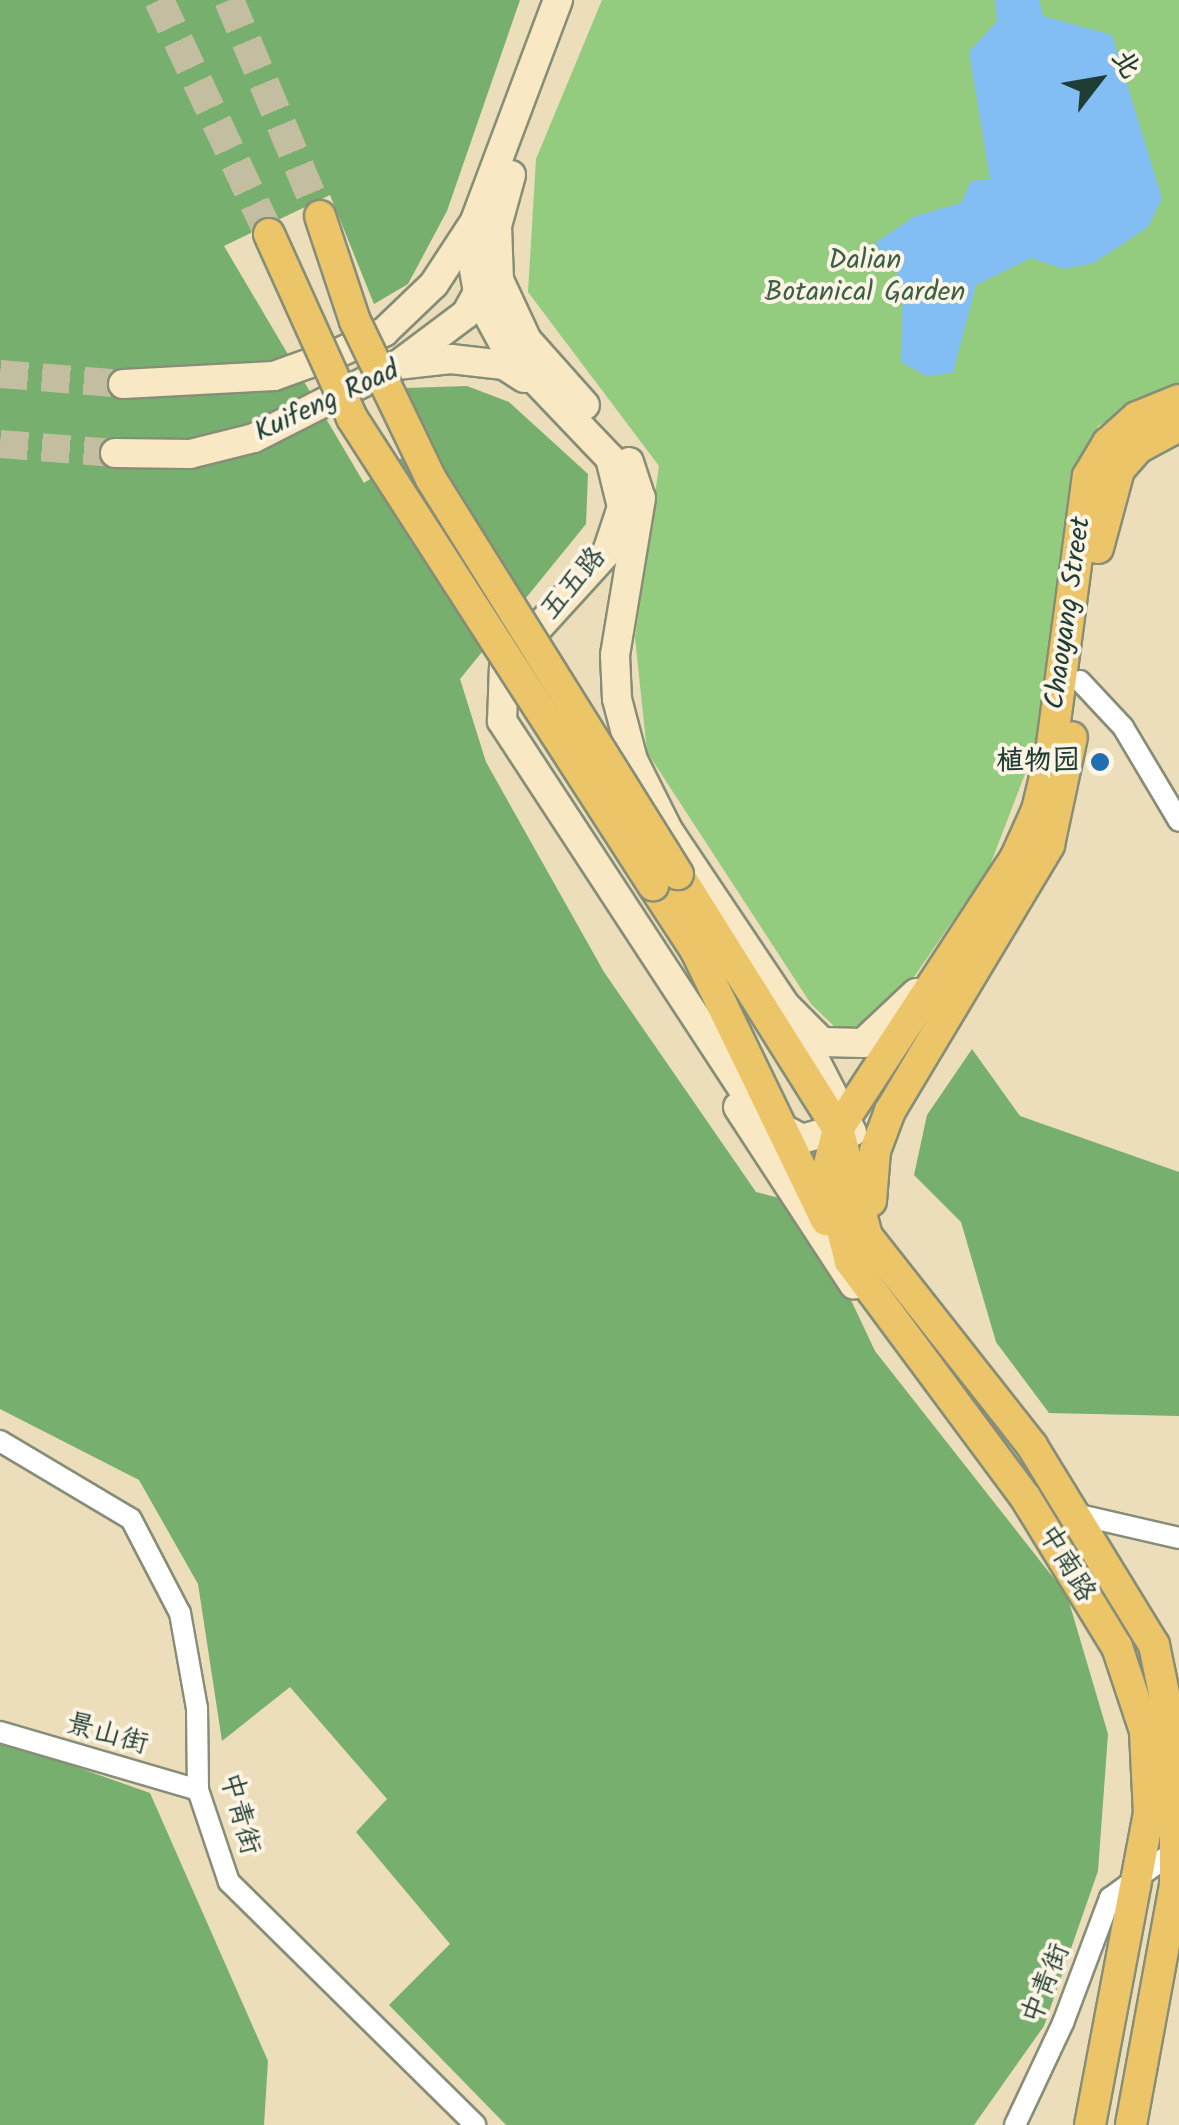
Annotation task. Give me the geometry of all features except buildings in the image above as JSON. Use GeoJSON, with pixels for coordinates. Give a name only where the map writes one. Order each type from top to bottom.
{"type":"FeatureCollection","features":[{"type":"Feature","properties":{"kind":"main road","name":"五五路"},"geometry":{"type":"LineString","coordinates":[[558,0],[475,221],[472,258],[479,312],[533,384],[610,458],[622,507],[607,552],[504,665],[499,702],[514,740],[604,884],[744,1094],[784,1134]]}},
{"type":"Feature","properties":{"kind":"main road","name":"五五路"},"geometry":{"type":"LineString","coordinates":[[577,0],[502,200],[496,250],[508,307],[527,340],[552,375],[614,432],[641,498],[615,655],[618,700],[633,760],[668,830],[786,1006],[822,1042],[863,1043],[940,966]]}},
{"type":"Feature","properties":{"kind":"main road"},"geometry":{"type":"LineString","coordinates":[[320,216],[355,320],[430,479],[665,880]]}},
{"type":"Feature","properties":{"kind":"main road","name":"Kuifeng Road"},"geometry":{"type":"LineString","coordinates":[[123,384],[274,376],[384,332],[434,284],[475,221]]}},
{"type":"Feature","properties":{"kind":"main road"},"geometry":{"type":"LineString","coordinates":[[268,234],[352,418],[665,880],[845,1122]]}},
{"type":"Feature","properties":{"kind":"main road"},"geometry":{"type":"LineString","coordinates":[[479,312],[496,250]]}},
{"type":"Feature","properties":{"kind":"main road"},"geometry":{"type":"LineString","coordinates":[[384,332],[419,335],[479,312]]}},
{"type":"Feature","properties":{"kind":"main road"},"geometry":{"type":"LineString","coordinates":[[479,312],[527,340]]}},
{"type":"Feature","properties":{"kind":"main road"},"geometry":{"type":"LineString","coordinates":[[397,365],[419,335]]}},
{"type":"Feature","properties":{"kind":"main road","name":"Kuifeng Road"},"geometry":{"type":"LineString","coordinates":[[115,453],[190,454],[254,438],[397,365],[451,358],[504,365],[533,384]]}},
{"type":"Feature","properties":{"kind":"main road","name":"Chaoyang Street"},"geometry":{"type":"LineString","coordinates":[[845,1122],[940,966],[1015,859],[1036,810],[1051,752],[1088,476],[1108,443],[1138,418],[1179,400]]}},
{"type":"Feature","properties":{"kind":"main road","name":"Chaoyang Street"},"geometry":{"type":"LineString","coordinates":[[929,1037],[1048,845],[1060,810],[1111,486],[1138,448],[1179,426]]}},
{"type":"Feature","properties":{"kind":"main road"},"geometry":{"type":"LineString","coordinates":[[514,740],[516,710],[537,681],[550,675],[570,678],[668,830]]}},
{"type":"Feature","properties":{"kind":"main road","name":"五五路"},"geometry":{"type":"LineString","coordinates":[[665,880],[784,1134],[850,1262]]}},
{"type":"Feature","properties":{"kind":"main road"},"geometry":{"type":"LineString","coordinates":[[604,884],[840,1266],[904,1336]]}},
{"type":"Feature","properties":{"kind":"main road"},"geometry":{"type":"LineString","coordinates":[[696,951],[794,1098],[814,1120],[845,1122]]}},
{"type":"Feature","properties":{"kind":"main road"},"geometry":{"type":"LineString","coordinates":[[786,1006],[845,1122],[868,1236],[892,1272],[1020,1431],[1154,1645],[1175,1746],[1177,1849],[1165,1955],[1130,2125]]}},
{"type":"Feature","properties":{"kind":"main road"},"geometry":{"type":"LineString","coordinates":[[784,1134],[802,1139],[845,1122],[929,1037]]}},
{"type":"Feature","properties":{"kind":"main road"},"geometry":{"type":"LineString","coordinates":[[892,1272],[870,1199],[875,1151],[929,1037]]}},
{"type":"Feature","properties":{"kind":"main road","name":"中南路"},"geometry":{"type":"LineString","coordinates":[[845,1122],[827,1172],[850,1262],[1025,1497],[1117,1648],[1146,1731],[1149,1814],[1090,2125]]}},
{"type":"Feature","properties":{"kind":"street"},"geometry":{"type":"LineString","coordinates":[[1080,680],[1122,727],[1179,821]]}},
{"type":"Feature","properties":{"kind":"street","name":"中青街"},"geometry":{"type":"LineString","coordinates":[[0,1441],[131,1519],[180,1613],[196,1708],[198,1790],[229,1882],[475,2125]]}},
{"type":"Feature","properties":{"kind":"street"},"geometry":{"type":"LineString","coordinates":[[1075,1514],[1179,1538]]}},
{"type":"Feature","properties":{"kind":"street","name":"景山街"},"geometry":{"type":"LineString","coordinates":[[0,1732],[198,1790]]}},
{"type":"Feature","properties":{"kind":"street","name":"中青街"},"geometry":{"type":"LineString","coordinates":[[1015,2125],[1063,2024],[1110,1898],[1139,1872],[1177,1849]]}},
{"type":"Feature","properties":{"kind":"green space"},"geometry":{"type":"Polygon","coordinates":[[[0,0],[520,0],[447,211],[408,284],[374,304],[330,195],[224,246],[364,483],[429,440],[405,388],[467,386],[509,402],[588,474],[586,524],[460,679],[486,762],[604,972],[756,1192],[806,1205],[875,1351],[1067,1595],[1108,1734],[1098,1871],[1044,2026],[974,2125],[506,2125],[389,2005],[450,1944],[356,1832],[387,1799],[290,1687],[222,1741],[198,1584],[139,1480],[0,1409],[0,0]]]}},
{"type":"Feature","properties":{"kind":"green space","name":"Dalian Botanical Garden"},"geometry":{"type":"Polygon","coordinates":[[[602,0],[1179,0],[1179,384],[1098,426],[1071,483],[1041,732],[989,868],[892,1009],[856,1032],[836,1028],[811,1004],[647,752],[635,638],[659,466],[528,292],[536,159],[602,0]]]}},
{"type":"Feature","properties":{"kind":"green space"},"geometry":{"type":"Polygon","coordinates":[[[972,1049],[1020,1116],[1179,1172],[1179,1416],[1049,1413],[996,1342],[961,1222],[914,1175],[927,1115],[972,1049]]]}},
{"type":"Feature","properties":{"kind":"green space"},"geometry":{"type":"Polygon","coordinates":[[[0,1740],[150,1793],[268,2061],[264,2125],[0,2125],[0,1740]]]}},
{"type":"Feature","properties":{"kind":"water"},"geometry":{"type":"Polygon","coordinates":[[[995,0],[1039,0],[1043,16],[1112,35],[1162,198],[1148,227],[1094,263],[1064,269],[1031,258],[976,285],[953,373],[926,376],[901,362],[903,281],[875,243],[915,216],[961,203],[971,181],[990,179],[969,52],[997,21],[995,0]]]}},
{"type":"Feature","properties":{"kind":"tunnel"},"geometry":{"type":"LineString","coordinates":[[159,0],[269,234]]}},
{"type":"Feature","properties":{"kind":"tunnel"},"geometry":{"type":"LineString","coordinates":[[229,0],[320,216]]}},
{"type":"Feature","properties":{"kind":"tunnel"},"geometry":{"type":"LineString","coordinates":[[0,374],[123,384]]}},
{"type":"Feature","properties":{"kind":"tunnel"},"geometry":{"type":"LineString","coordinates":[[0,444],[115,453]]}},
{"type":"Feature","properties":{"kind":"place","name":"植物园"},"geometry":{"type":"Point","coordinates":[1100,762]}}]}
